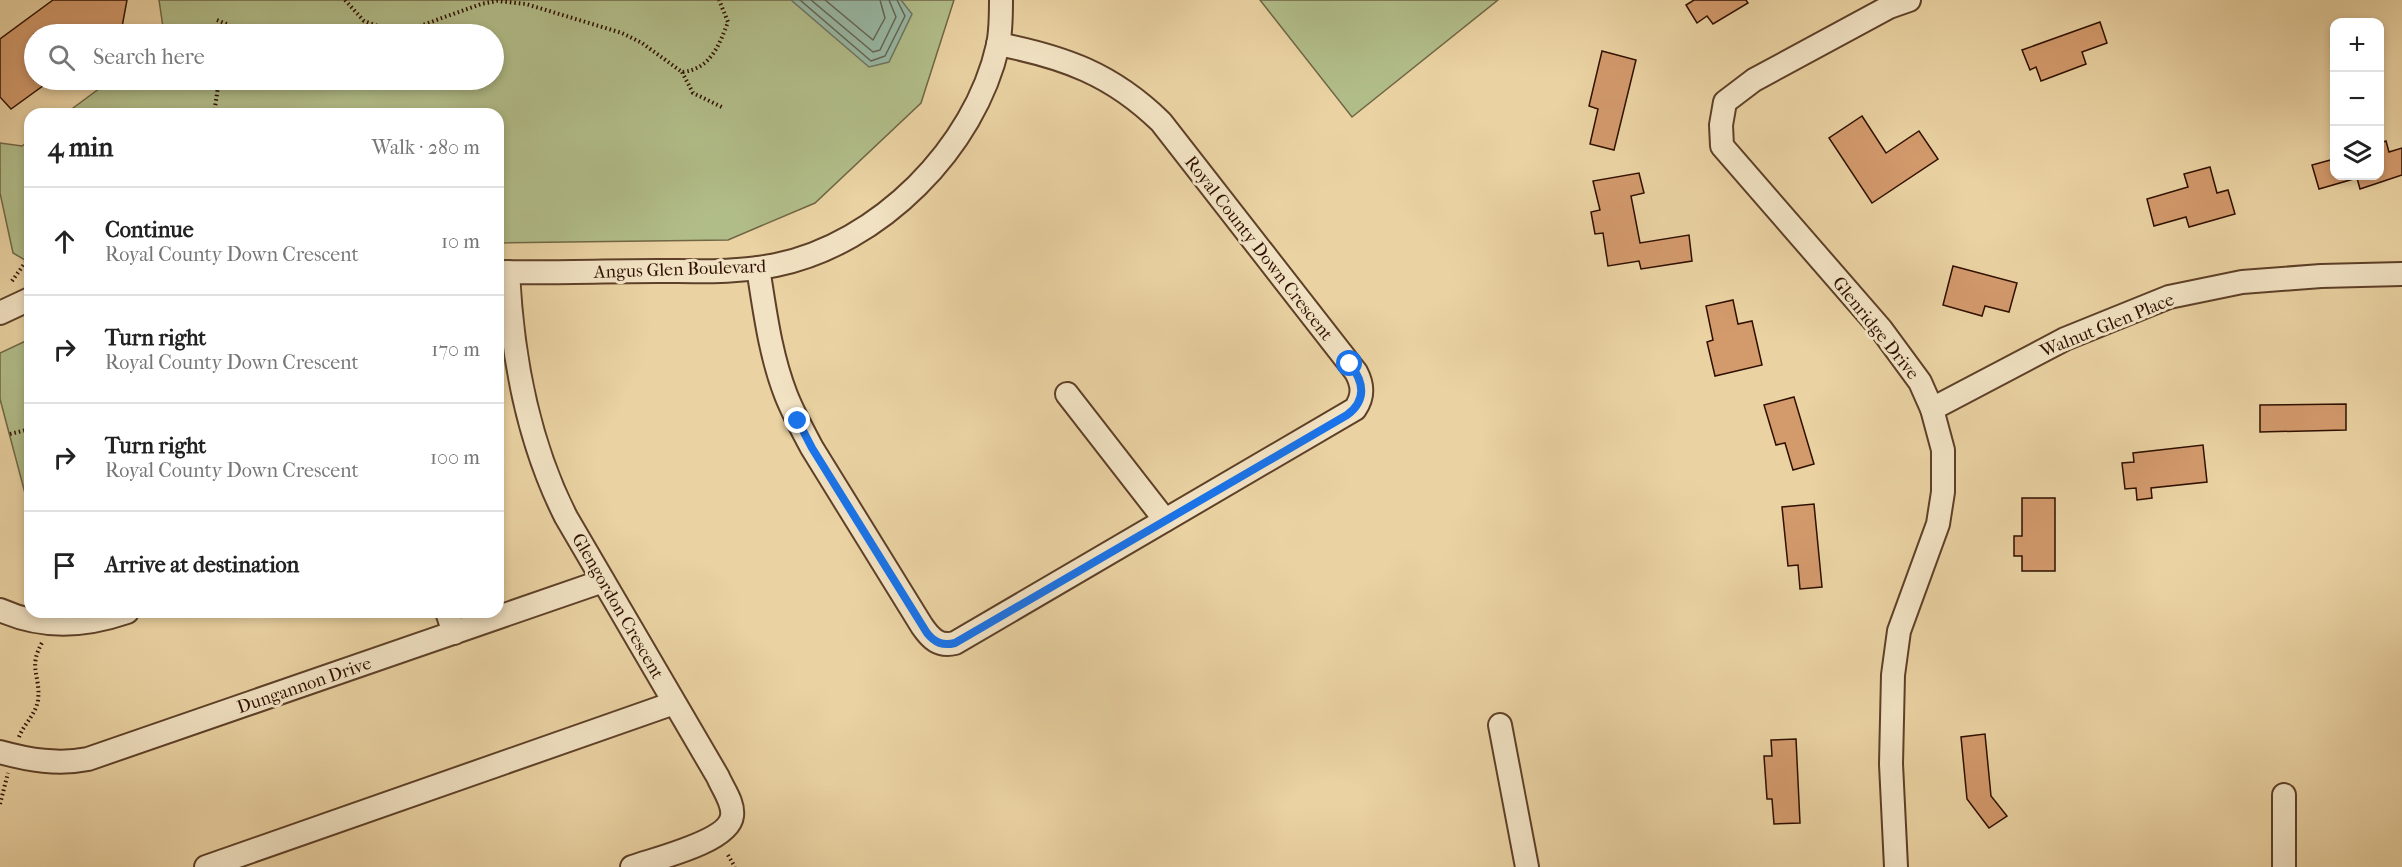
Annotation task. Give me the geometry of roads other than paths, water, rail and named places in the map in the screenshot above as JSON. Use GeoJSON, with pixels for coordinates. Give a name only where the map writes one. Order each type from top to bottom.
{"type":"FeatureCollection","features":[{"type":"Feature","properties":{"kind":"street","name":"Angus Glen Boulevard"},"geometry":{"type":"LineString","coordinates":[[504,272],[758,268],[796,260],[841,243],[874,221],[921,181],[952,144],[971,116],[986,83],[998,44],[1001,0]]}},
{"type":"Feature","properties":{"kind":"street","name":"Glenridge Drive"},"geometry":{"type":"LineString","coordinates":[[1896,867],[1890,764],[1893,675],[1899,631],[1938,524],[1943,492],[1943,450],[1932,409],[1920,382],[1881,330],[1722,146],[1721,125],[1725,102],[1754,80],[1888,7],[1909,0]]}},
{"type":"Feature","properties":{"kind":"street","name":"Royal County Down Crescent"},"geometry":{"type":"LineString","coordinates":[[758,268],[773,353],[786,395],[798,421],[812,448],[922,626],[937,642],[949,645],[1347,415],[1360,402],[1362,392],[1356,372],[1179,144],[1141,102],[1076,64],[1054,56],[998,44]]}},
{"type":"Feature","properties":{"kind":"street","name":"Walnut Glen Place"},"geometry":{"type":"LineString","coordinates":[[1932,409],[2065,339],[2169,297],[2242,282],[2321,276],[2402,274]]}},
{"type":"Feature","properties":{"kind":"street","name":"Glengordon Crescent"},"geometry":{"type":"LineString","coordinates":[[504,278],[532,433],[540,458],[566,517],[718,777],[732,808],[732,817],[724,831],[711,839],[632,867]]}},
{"type":"Feature","properties":{"kind":"street"},"geometry":{"type":"LineString","coordinates":[[0,311],[24,301]]}},
{"type":"Feature","properties":{"kind":"street"},"geometry":{"type":"LineString","coordinates":[[1067,394],[1165,520]]}},
{"type":"Feature","properties":{"kind":"street","name":"Dungannon Drive"},"geometry":{"type":"LineString","coordinates":[[504,608],[603,580]]}},
{"type":"Feature","properties":{"kind":"street"},"geometry":{"type":"LineString","coordinates":[[0,610],[24,618]]}},
{"type":"Feature","properties":{"kind":"street"},"geometry":{"type":"LineString","coordinates":[[25,618],[65,625],[107,618]]}},
{"type":"Feature","properties":{"kind":"street","name":"Dungannon Drive"},"geometry":{"type":"LineString","coordinates":[[9,754],[43,761],[75,762],[88,759],[468,618]]}},
{"type":"Feature","properties":{"kind":"street"},"geometry":{"type":"LineString","coordinates":[[206,867],[674,703]]}},
{"type":"Feature","properties":{"kind":"street"},"geometry":{"type":"LineString","coordinates":[[1500,725],[1527,867]]}},
{"type":"Feature","properties":{"kind":"street"},"geometry":{"type":"LineString","coordinates":[[2284,795],[2284,867]]}},
{"type":"Feature","properties":{"kind":"water"},"geometry":{"type":"Polygon","coordinates":[[[791,0],[901,0],[912,14],[889,62],[869,67],[791,0]]]}}]}
